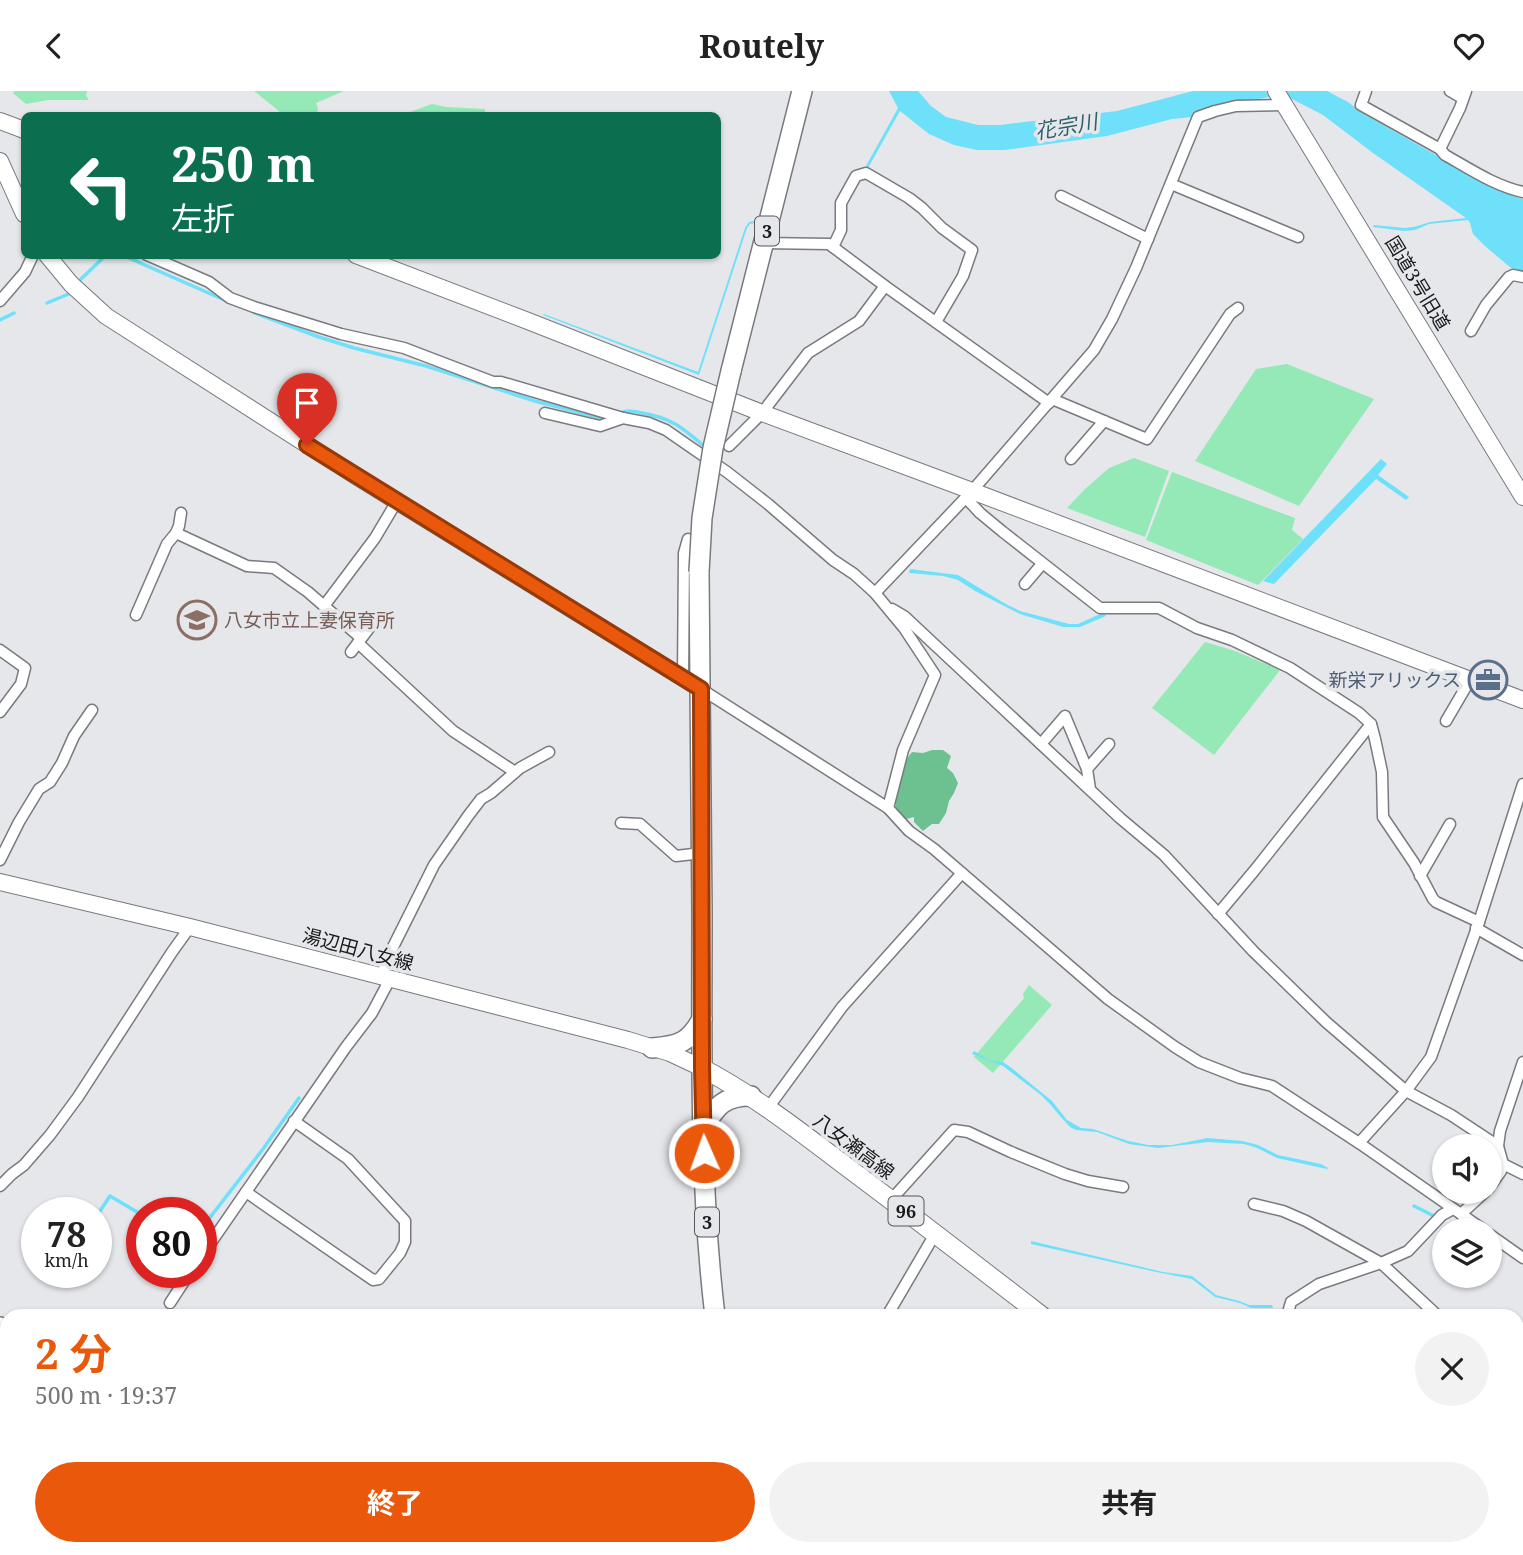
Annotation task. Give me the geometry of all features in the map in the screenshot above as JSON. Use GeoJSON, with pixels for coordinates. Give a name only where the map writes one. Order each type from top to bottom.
{"type":"FeatureCollection","features":[{"type":"Feature","properties":{"kind":"highway","name":"3"},"geometry":{"type":"LineString","coordinates":[[714,1309],[709,1269],[702,1068],[699,572],[702,518],[713,448],[731,371],[802,91]]}},
{"type":"Feature","properties":{"kind":"highway"},"geometry":{"type":"LineString","coordinates":[[652,1048],[683,1042],[696,1029],[702,1018]]}},
{"type":"Feature","properties":{"kind":"highway"},"geometry":{"type":"LineString","coordinates":[[704,1127],[722,1103],[730,1098],[751,1096]]}},
{"type":"Feature","properties":{"kind":"main road","name":"八女瀬高線"},"geometry":{"type":"LineString","coordinates":[[702,1068],[768,1108],[1033,1309]]}},
{"type":"Feature","properties":{"kind":"street"},"geometry":{"type":"LineString","coordinates":[[1366,91],[1361,105],[1491,180],[1523,192]]}},
{"type":"Feature","properties":{"kind":"street"},"geometry":{"type":"LineString","coordinates":[[1440,149],[1464,95],[1450,91]]}},
{"type":"Feature","properties":{"kind":"street"},"geometry":{"type":"LineString","coordinates":[[875,593],[969,494],[1094,350],[1112,319],[1148,239],[1198,117],[1236,106],[1281,99]]}},
{"type":"Feature","properties":{"kind":"street","name":"国道3号旧道"},"geometry":{"type":"LineString","coordinates":[[1281,99],[1523,497]]}},
{"type":"Feature","properties":{"kind":"street"},"geometry":{"type":"LineString","coordinates":[[0,121],[21,129]]}},
{"type":"Feature","properties":{"kind":"street"},"geometry":{"type":"LineString","coordinates":[[0,161],[21,207]]}},
{"type":"Feature","properties":{"kind":"street"},"geometry":{"type":"LineString","coordinates":[[833,247],[841,230],[841,203],[856,176],[866,173],[909,198],[942,228],[972,250],[964,276],[936,322]]}},
{"type":"Feature","properties":{"kind":"street"},"geometry":{"type":"LineString","coordinates":[[1171,184],[1298,237]]}},
{"type":"Feature","properties":{"kind":"street"},"geometry":{"type":"LineString","coordinates":[[1061,196],[1148,239]]}},
{"type":"Feature","properties":{"kind":"street"},"geometry":{"type":"LineString","coordinates":[[764,243],[829,244],[1051,401],[1147,439],[1230,314],[1238,308]]}},
{"type":"Feature","properties":{"kind":"street"},"geometry":{"type":"LineString","coordinates":[[0,300],[25,272],[31,259]]}},
{"type":"Feature","properties":{"kind":"street"},"geometry":{"type":"LineString","coordinates":[[50,259],[75,288],[125,329],[888,808],[909,831],[934,849],[1108,999],[1175,1047],[1199,1062],[1240,1078],[1272,1086],[1467,1218]]}},
{"type":"Feature","properties":{"kind":"street"},"geometry":{"type":"LineString","coordinates":[[156,259],[209,282],[230,298],[254,307],[341,334],[404,348],[493,382],[649,423],[666,430],[768,504],[832,560],[854,573],[875,593],[904,628],[935,675],[903,750],[888,808]]}},
{"type":"Feature","properties":{"kind":"street"},"geometry":{"type":"LineString","coordinates":[[366,259],[969,494],[1523,700]]}},
{"type":"Feature","properties":{"kind":"street"},"geometry":{"type":"LineString","coordinates":[[1471,331],[1486,305],[1509,277],[1523,277]]}},
{"type":"Feature","properties":{"kind":"street"},"geometry":{"type":"LineString","coordinates":[[729,446],[762,413],[808,353],[859,321],[885,286]]}},
{"type":"Feature","properties":{"kind":"street"},"geometry":{"type":"LineString","coordinates":[[545,413],[600,426],[624,418]]}},
{"type":"Feature","properties":{"kind":"street"},"geometry":{"type":"LineString","coordinates":[[1071,459],[1104,421]]}},
{"type":"Feature","properties":{"kind":"street"},"geometry":{"type":"LineString","coordinates":[[969,494],[980,513],[1100,608],[1159,608],[1197,628],[1256,650],[1359,713],[1371,725],[1382,772],[1383,817],[1436,902],[1523,955]]}},
{"type":"Feature","properties":{"kind":"street"},"geometry":{"type":"LineString","coordinates":[[324,606],[375,538],[397,501]]}},
{"type":"Feature","properties":{"kind":"street"},"geometry":{"type":"LineString","coordinates":[[136,615],[167,544],[176,533],[181,513]]}},
{"type":"Feature","properties":{"kind":"street"},"geometry":{"type":"LineString","coordinates":[[176,533],[247,566],[274,568],[324,606],[453,731],[515,772]]}},
{"type":"Feature","properties":{"kind":"street"},"geometry":{"type":"LineString","coordinates":[[683,679],[684,553],[688,539]]}},
{"type":"Feature","properties":{"kind":"street"},"geometry":{"type":"LineString","coordinates":[[1025,584],[1042,563]]}},
{"type":"Feature","properties":{"kind":"street"},"geometry":{"type":"LineString","coordinates":[[886,606],[904,615],[1120,818],[1164,855],[1252,951],[1326,1022],[1406,1091],[1480,1134]]}},
{"type":"Feature","properties":{"kind":"street"},"geometry":{"type":"LineString","coordinates":[[351,652],[370,627]]}},
{"type":"Feature","properties":{"kind":"street"},"geometry":{"type":"LineString","coordinates":[[0,650],[25,668],[21,684],[0,712]]}},
{"type":"Feature","properties":{"kind":"street"},"geometry":{"type":"LineString","coordinates":[[1446,721],[1470,680]]}},
{"type":"Feature","properties":{"kind":"street"},"geometry":{"type":"LineString","coordinates":[[0,860],[39,789],[50,782],[74,736],[92,710]]}},
{"type":"Feature","properties":{"kind":"street"},"geometry":{"type":"LineString","coordinates":[[1041,744],[1065,716],[1087,769],[1090,789]]}},
{"type":"Feature","properties":{"kind":"street"},"geometry":{"type":"LineString","coordinates":[[1218,914],[1371,725]]}},
{"type":"Feature","properties":{"kind":"street"},"geometry":{"type":"LineString","coordinates":[[1087,769],[1109,744]]}},
{"type":"Feature","properties":{"kind":"street"},"geometry":{"type":"LineString","coordinates":[[217,1234],[372,1013],[386,978],[386,961],[434,866],[481,799],[515,772],[549,752]]}},
{"type":"Feature","properties":{"kind":"street"},"geometry":{"type":"LineString","coordinates":[[1359,1143],[1406,1091],[1431,1057],[1523,784]]}},
{"type":"Feature","properties":{"kind":"street"},"geometry":{"type":"LineString","coordinates":[[621,823],[640,824],[676,856],[702,853]]}},
{"type":"Feature","properties":{"kind":"street"},"geometry":{"type":"LineString","coordinates":[[1420,876],[1450,824]]}},
{"type":"Feature","properties":{"kind":"street"},"geometry":{"type":"LineString","coordinates":[[768,1108],[842,1007],[962,873]]}},
{"type":"Feature","properties":{"kind":"street","name":"湯辺田八女線"},"geometry":{"type":"LineString","coordinates":[[0,882],[190,927],[652,1048],[702,1068]]}},
{"type":"Feature","properties":{"kind":"street"},"geometry":{"type":"LineString","coordinates":[[0,1186],[24,1165],[57,1126],[190,927]]}},
{"type":"Feature","properties":{"kind":"street"},"geometry":{"type":"LineString","coordinates":[[1500,1134],[1523,1062]]}},
{"type":"Feature","properties":{"kind":"street"},"geometry":{"type":"LineString","coordinates":[[246,1192],[373,1280],[379,1279],[400,1253],[405,1242],[405,1221],[348,1159],[294,1121]]}},
{"type":"Feature","properties":{"kind":"street"},"geometry":{"type":"LineString","coordinates":[[891,1199],[954,1130],[968,1132],[1065,1174],[1123,1187]]}},
{"type":"Feature","properties":{"kind":"street"},"geometry":{"type":"LineString","coordinates":[[1502,1160],[1502,1171]]}},
{"type":"Feature","properties":{"kind":"street"},"geometry":{"type":"LineString","coordinates":[[1503,1164],[1523,1174]]}},
{"type":"Feature","properties":{"kind":"street"},"geometry":{"type":"LineString","coordinates":[[1254,1204],[1283,1211],[1306,1221],[1381,1263],[1430,1309]]}},
{"type":"Feature","properties":{"kind":"street"},"geometry":{"type":"LineString","coordinates":[[1289,1309],[1291,1303],[1319,1284],[1408,1251],[1442,1215],[1457,1211],[1467,1204]]}},
{"type":"Feature","properties":{"kind":"street"},"geometry":{"type":"LineString","coordinates":[[891,1309],[935,1234]]}},
{"type":"Feature","properties":{"kind":"street"},"geometry":{"type":"LineString","coordinates":[[1502,1243],[1523,1258]]}},
{"type":"Feature","properties":{"kind":"street"},"geometry":{"type":"LineString","coordinates":[[170,1303],[180,1288]]}},
{"type":"Feature","properties":{"kind":"green space"},"geometry":{"type":"Polygon","coordinates":[[[14,91],[87,91],[88,100],[48,100],[26,104],[14,91]]]}},
{"type":"Feature","properties":{"kind":"green space"},"geometry":{"type":"Polygon","coordinates":[[[254,91],[344,91],[316,103],[318,112],[280,112],[254,91]]]}},
{"type":"Feature","properties":{"kind":"green space"},"geometry":{"type":"Polygon","coordinates":[[[432,104],[485,109],[485,112],[410,112],[432,104]]]}},
{"type":"Feature","properties":{"kind":"green space"},"geometry":{"type":"Polygon","coordinates":[[[1287,364],[1374,399],[1299,506],[1195,461],[1256,369],[1287,364]]]}},
{"type":"Feature","properties":{"kind":"green space"},"geometry":{"type":"Polygon","coordinates":[[[1134,458],[1169,471],[1145,537],[1067,508],[1109,468],[1134,458]]]}},
{"type":"Feature","properties":{"kind":"green space"},"geometry":{"type":"Polygon","coordinates":[[[1172,472],[1295,518],[1292,530],[1303,539],[1258,585],[1146,540],[1172,472]]]}},
{"type":"Feature","properties":{"kind":"green space"},"geometry":{"type":"Polygon","coordinates":[[[1205,642],[1280,670],[1214,755],[1152,708],[1205,642]]]}},
{"type":"Feature","properties":{"kind":"green space"},"geometry":{"type":"Polygon","coordinates":[[[943,750],[951,756],[947,768],[958,783],[939,824],[932,824],[923,831],[914,822],[914,817],[903,820],[895,809],[896,791],[901,770],[912,752],[943,750]]]}},
{"type":"Feature","properties":{"kind":"green space"},"geometry":{"type":"Polygon","coordinates":[[[1029,985],[1052,1005],[993,1073],[974,1057],[1024,998],[1023,994],[1029,985]]]}},
{"type":"Feature","properties":{"kind":"water","name":"花宗川"},"geometry":{"type":"Polygon","coordinates":[[[889,91],[918,91],[931,106],[946,117],[978,125],[1000,125],[1117,111],[1193,91],[1327,91],[1494,188],[1523,199],[1523,271],[1511,268],[1485,246],[1473,234],[1468,220],[1429,224],[1404,231],[1373,227],[1405,228],[1430,222],[1466,218],[1323,115],[1290,98],[1269,97],[1107,136],[1005,150],[977,150],[954,145],[929,134],[900,111],[868,168],[866,166],[898,108],[889,91]]]}},
{"type":"Feature","properties":{"kind":"water"},"geometry":{"type":"Polygon","coordinates":[[[753,221],[755,223],[747,228],[699,375],[543,315],[698,372],[745,228],[753,221]]]}},
{"type":"Feature","properties":{"kind":"water"},"geometry":{"type":"Polygon","coordinates":[[[1381,459],[1387,464],[1378,475],[1409,497],[1406,500],[1376,479],[1274,584],[1263,581],[1381,459]]]}},
{"type":"Feature","properties":{"kind":"water"},"geometry":{"type":"Polygon","coordinates":[[[910,569],[958,575],[1020,611],[1069,624],[1078,624],[1100,614],[1106,616],[1080,627],[1063,627],[1020,614],[958,580],[909,573],[910,569]]]}},
{"type":"Feature","properties":{"kind":"water"},"geometry":{"type":"Polygon","coordinates":[[[974,1051],[989,1060],[1003,1062],[1009,1066],[1052,1101],[1067,1120],[1081,1128],[1093,1129],[1148,1145],[1172,1145],[1208,1138],[1242,1141],[1278,1155],[1321,1164],[1328,1168],[1277,1158],[1244,1144],[1208,1142],[1158,1148],[1129,1144],[1097,1132],[1076,1130],[1070,1127],[1041,1095],[1003,1066],[972,1054],[974,1051]]]}},
{"type":"Feature","properties":{"kind":"water"},"geometry":{"type":"Polygon","coordinates":[[[1031,1241],[1163,1272],[1192,1276],[1216,1295],[1249,1305],[1272,1305],[1273,1308],[1251,1308],[1215,1297],[1192,1279],[1031,1244],[1031,1241]]]}},
{"type":"Feature","properties":{"kind":"waterway"},"geometry":{"type":"LineString","coordinates":[[77,283],[102,259]]}},
{"type":"Feature","properties":{"kind":"waterway"},"geometry":{"type":"LineString","coordinates":[[131,259],[229,302]]}},
{"type":"Feature","properties":{"kind":"waterway"},"geometry":{"type":"LineString","coordinates":[[47,303],[71,293]]}},
{"type":"Feature","properties":{"kind":"waterway"},"geometry":{"type":"LineString","coordinates":[[0,320],[14,313]]}},
{"type":"Feature","properties":{"kind":"waterway"},"geometry":{"type":"LineString","coordinates":[[255,313],[354,348],[426,366],[535,401],[605,419],[609,417]]}},
{"type":"Feature","properties":{"kind":"waterway"},"geometry":{"type":"LineString","coordinates":[[620,413],[636,412],[669,421],[684,429],[706,448]]}},
{"type":"Feature","properties":{"kind":"waterway"},"geometry":{"type":"LineString","coordinates":[[217,1208],[299,1098]]}},
{"type":"Feature","properties":{"kind":"waterway"},"geometry":{"type":"LineString","coordinates":[[112,1197],[126,1206]]}},
{"type":"Feature","properties":{"kind":"waterway"},"geometry":{"type":"LineString","coordinates":[[1414,1206],[1434,1216]]}},
{"type":"Feature","properties":{"kind":"place","name":"八女市立上妻保育所"},"geometry":{"type":"Point","coordinates":[197,620]}},
{"type":"Feature","properties":{"kind":"place","name":"新栄アリックス"},"geometry":{"type":"Point","coordinates":[1488,680]}},
{"type":"Feature","properties":{"kind":"route"},"geometry":{"type":"LineString","coordinates":[[307,445],[701,689],[704,1153]]}}]}
